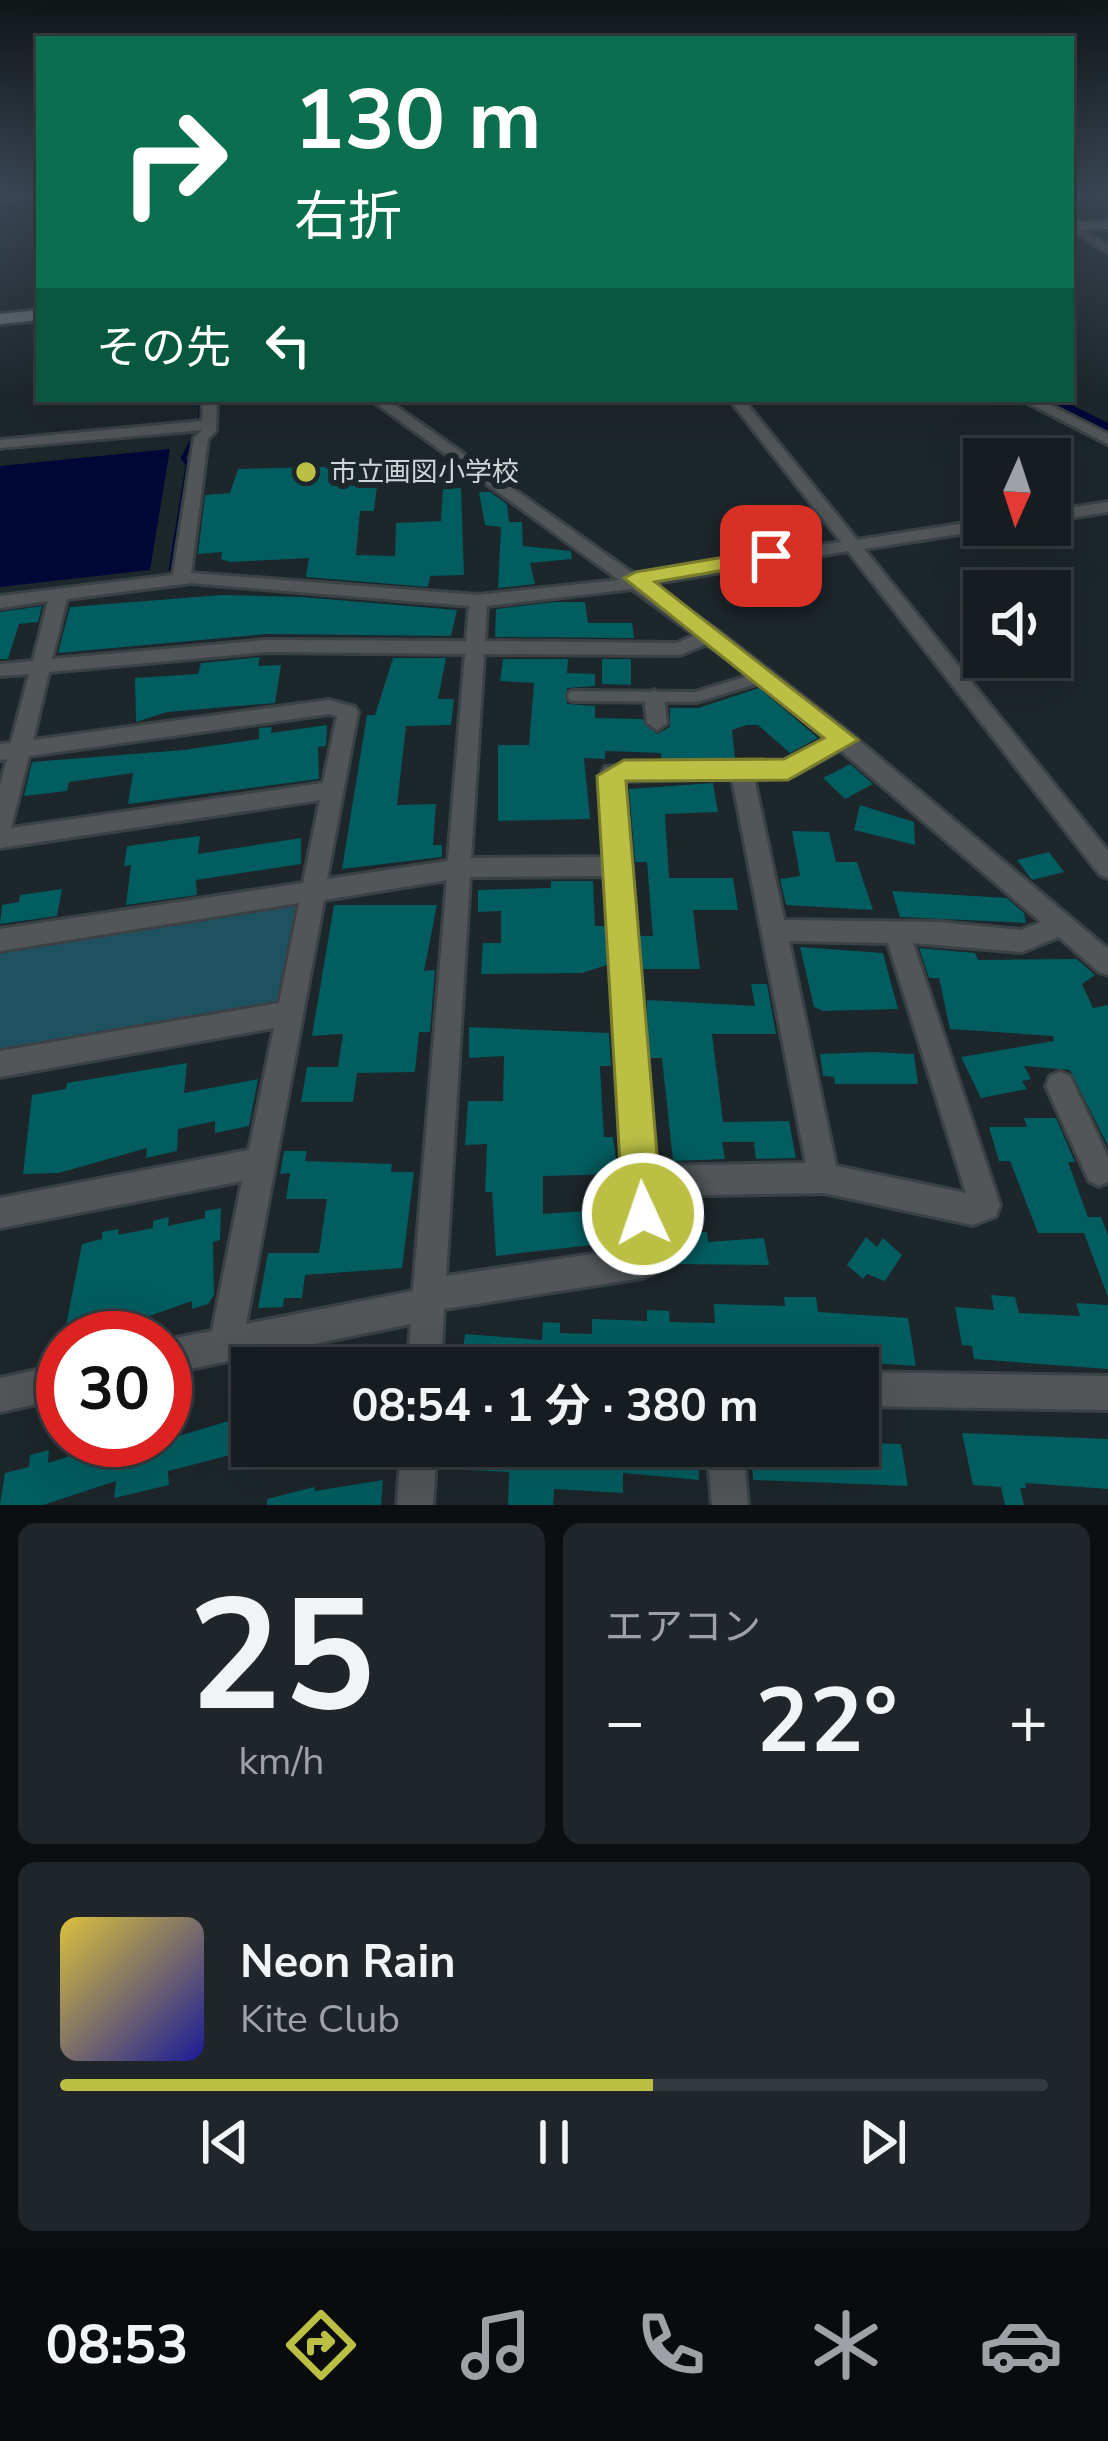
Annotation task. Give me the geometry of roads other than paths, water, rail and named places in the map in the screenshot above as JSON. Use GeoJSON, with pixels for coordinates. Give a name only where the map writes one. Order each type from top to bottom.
{"type":"FeatureCollection","features":[{"type":"Feature","properties":{"kind":"main road"},"geometry":{"type":"LineString","coordinates":[[0,319],[36,315]]}},
{"type":"Feature","properties":{"kind":"street"},"geometry":{"type":"LineString","coordinates":[[181,579],[210,402]]}},
{"type":"Feature","properties":{"kind":"street"},"geometry":{"type":"LineString","coordinates":[[381,402],[711,634],[1108,964]]}},
{"type":"Feature","properties":{"kind":"street"},"geometry":{"type":"LineString","coordinates":[[738,402],[1108,868]]}},
{"type":"Feature","properties":{"kind":"street"},"geometry":{"type":"LineString","coordinates":[[1031,402],[1108,440]]}},
{"type":"Feature","properties":{"kind":"street"},"geometry":{"type":"LineString","coordinates":[[0,444],[206,431]]}},
{"type":"Feature","properties":{"kind":"street"},"geometry":{"type":"LineString","coordinates":[[0,454],[206,431]]}},
{"type":"Feature","properties":{"kind":"street"},"geometry":{"type":"LineString","coordinates":[[1071,513],[1108,507]]}},
{"type":"Feature","properties":{"kind":"street"},"geometry":{"type":"LineString","coordinates":[[0,602],[181,579],[478,601],[963,528]]}},
{"type":"Feature","properties":{"kind":"street"},"geometry":{"type":"LineString","coordinates":[[0,828],[10,751],[58,595]]}},
{"type":"Feature","properties":{"kind":"street"},"geometry":{"type":"LineString","coordinates":[[425,1347],[463,868],[478,601]]}},
{"type":"Feature","properties":{"kind":"street"},"geometry":{"type":"LineString","coordinates":[[0,670],[266,646],[680,649],[711,634]]}},
{"type":"Feature","properties":{"kind":"street"},"geometry":{"type":"LineString","coordinates":[[654,697],[657,723]]}},
{"type":"Feature","properties":{"kind":"street"},"geometry":{"type":"LineString","coordinates":[[10,751],[339,707],[347,717],[226,1342]]}},
{"type":"Feature","properties":{"kind":"street"},"geometry":{"type":"LineString","coordinates":[[192,1350],[428,1300],[635,1266],[644,1254],[641,1181],[613,773],[788,769],[844,740]]}},
{"type":"Feature","properties":{"kind":"street"},"geometry":{"type":"LineString","coordinates":[[742,772],[824,1178]]}},
{"type":"Feature","properties":{"kind":"street"},"geometry":{"type":"LineString","coordinates":[[0,839],[333,790]]}},
{"type":"Feature","properties":{"kind":"street"},"geometry":{"type":"LineString","coordinates":[[0,940],[463,868],[620,866]]}},
{"type":"Feature","properties":{"kind":"street"},"geometry":{"type":"LineString","coordinates":[[774,930],[1022,941],[1062,925]]}},
{"type":"Feature","properties":{"kind":"street"},"geometry":{"type":"LineString","coordinates":[[641,1181],[824,1178],[973,1210],[986,1205],[897,933]]}},
{"type":"Feature","properties":{"kind":"street"},"geometry":{"type":"LineString","coordinates":[[0,1064],[290,1013]]}},
{"type":"Feature","properties":{"kind":"street"},"geometry":{"type":"LineString","coordinates":[[1060,1086],[1105,1178]]}},
{"type":"Feature","properties":{"kind":"street"},"geometry":{"type":"LineString","coordinates":[[0,1213],[262,1162]]}},
{"type":"Feature","properties":{"kind":"street"},"geometry":{"type":"LineString","coordinates":[[0,1395],[36,1387]]}},
{"type":"Feature","properties":{"kind":"street"},"geometry":{"type":"LineString","coordinates":[[879,1389],[1108,1393]]}},
{"type":"Feature","properties":{"kind":"street"},"geometry":{"type":"LineString","coordinates":[[415,1505],[418,1467]]}},
{"type":"Feature","properties":{"kind":"street"},"geometry":{"type":"LineString","coordinates":[[727,1467],[730,1505]]}},
{"type":"Feature","properties":{"kind":"lane"},"geometry":{"type":"LineString","coordinates":[[573,696],[696,697],[765,676]]}},
{"type":"Feature","properties":{"kind":"waterway"},"geometry":{"type":"LineString","coordinates":[[200,422],[202,402]]}},
{"type":"Feature","properties":{"kind":"waterway"},"geometry":{"type":"LineString","coordinates":[[1047,402],[1108,432]]}},
{"type":"Feature","properties":{"kind":"waterway"},"geometry":{"type":"LineString","coordinates":[[0,449],[140,435]]}},
{"type":"Feature","properties":{"kind":"waterway"},"geometry":{"type":"LineString","coordinates":[[171,569],[188,465],[183,458],[191,443]]}},
{"type":"Feature","properties":{"kind":"place","name":"市立画図小学校"},"geometry":{"type":"Point","coordinates":[306,472]}}]}
